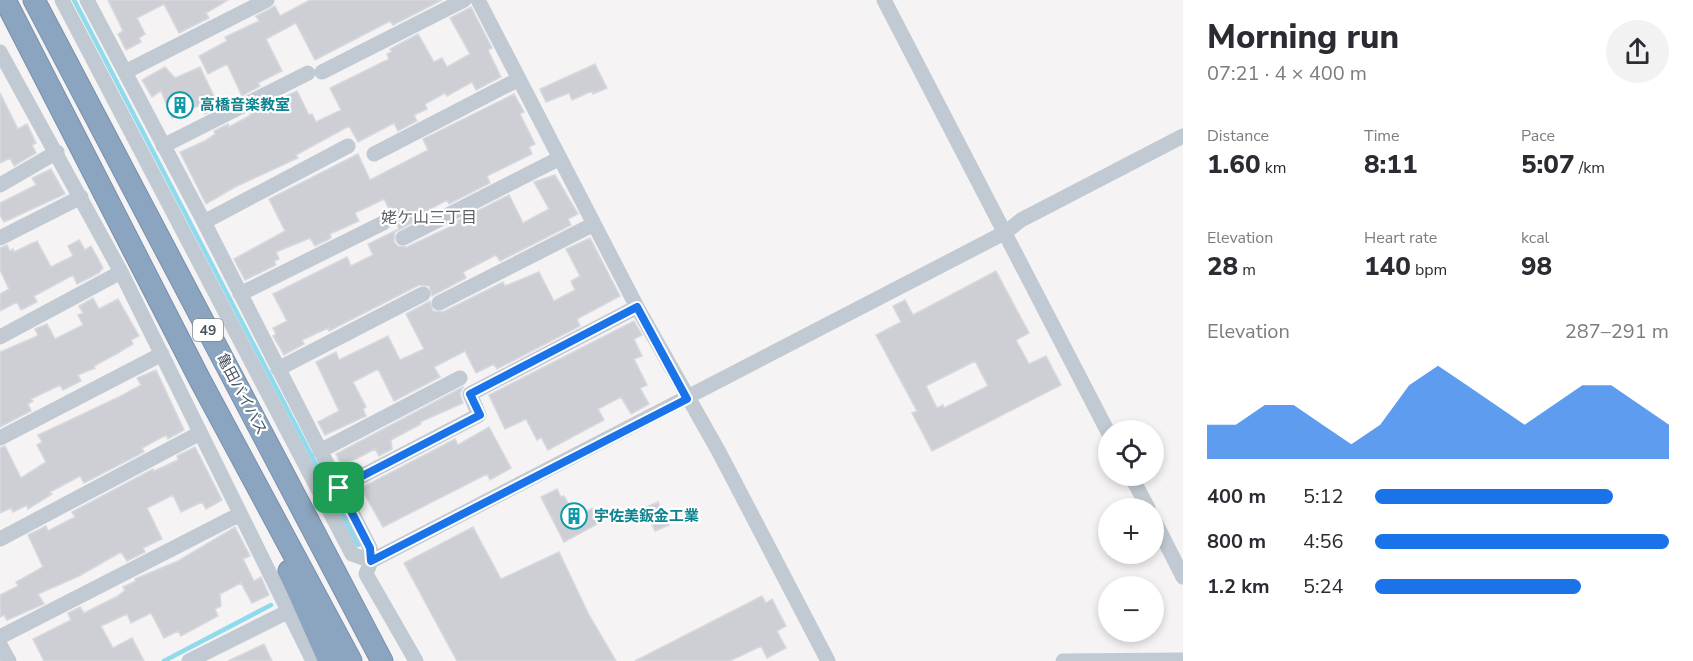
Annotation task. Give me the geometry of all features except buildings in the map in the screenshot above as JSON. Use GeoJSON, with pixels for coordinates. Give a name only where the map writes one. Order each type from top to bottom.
{"type":"FeatureCollection","features":[{"type":"Feature","properties":{"kind":"highway","name":"亀田バイパス"},"geometry":{"type":"LineString","coordinates":[[5,0],[351,661]]}},
{"type":"Feature","properties":{"kind":"highway","name":"亀田バイパス"},"geometry":{"type":"LineString","coordinates":[[34,0],[381,658]]}},
{"type":"Feature","properties":{"kind":"highway"},"geometry":{"type":"LineString","coordinates":[[258,487],[291,578],[329,661]]}},
{"type":"Feature","properties":{"kind":"street"},"geometry":{"type":"LineString","coordinates":[[62,0],[352,554],[371,561],[687,399],[727,375],[1006,232],[1021,220],[1183,136]]}},
{"type":"Feature","properties":{"kind":"street"},"geometry":{"type":"LineString","coordinates":[[87,0],[204,222],[370,548],[371,561],[366,574],[416,661]]}},
{"type":"Feature","properties":{"kind":"street"},"geometry":{"type":"LineString","coordinates":[[125,72],[267,0]]}},
{"type":"Feature","properties":{"kind":"street"},"geometry":{"type":"LineString","coordinates":[[163,146],[464,0]]}},
{"type":"Feature","properties":{"kind":"street"},"geometry":{"type":"LineString","coordinates":[[884,0],[1102,420]]}},
{"type":"Feature","properties":{"kind":"street"},"geometry":{"type":"LineString","coordinates":[[484,2],[519,80],[637,307],[718,452],[828,661]]}},
{"type":"Feature","properties":{"kind":"street"},"geometry":{"type":"LineString","coordinates":[[0,52],[121,272],[313,661]]}},
{"type":"Feature","properties":{"kind":"street"},"geometry":{"type":"LineString","coordinates":[[374,154],[519,80]]}},
{"type":"Feature","properties":{"kind":"street"},"geometry":{"type":"LineString","coordinates":[[204,222],[348,146]]}},
{"type":"Feature","properties":{"kind":"street"},"geometry":{"type":"LineString","coordinates":[[0,185],[57,152]]}},
{"type":"Feature","properties":{"kind":"street"},"geometry":{"type":"LineString","coordinates":[[403,238],[560,158]]}},
{"type":"Feature","properties":{"kind":"street"},"geometry":{"type":"LineString","coordinates":[[0,238],[81,197]]}},
{"type":"Feature","properties":{"kind":"street"},"geometry":{"type":"LineString","coordinates":[[240,294],[383,223]]}},
{"type":"Feature","properties":{"kind":"street"},"geometry":{"type":"LineString","coordinates":[[439,303],[594,224]]}},
{"type":"Feature","properties":{"kind":"street"},"geometry":{"type":"LineString","coordinates":[[0,337],[121,272]]}},
{"type":"Feature","properties":{"kind":"street"},"geometry":{"type":"LineString","coordinates":[[278,369],[423,294]]}},
{"type":"Feature","properties":{"kind":"street"},"geometry":{"type":"LineString","coordinates":[[339,488],[480,415],[470,394],[637,307]]}},
{"type":"Feature","properties":{"kind":"street"},"geometry":{"type":"LineString","coordinates":[[0,438],[162,354]]}},
{"type":"Feature","properties":{"kind":"street"},"geometry":{"type":"LineString","coordinates":[[320,451],[460,378]]}},
{"type":"Feature","properties":{"kind":"street"},"geometry":{"type":"LineString","coordinates":[[0,539],[200,433]]}},
{"type":"Feature","properties":{"kind":"street"},"geometry":{"type":"LineString","coordinates":[[0,637],[240,514]]}},
{"type":"Feature","properties":{"kind":"street"},"geometry":{"type":"LineString","coordinates":[[1164,540],[1183,577]]}},
{"type":"Feature","properties":{"kind":"street"},"geometry":{"type":"LineString","coordinates":[[189,661],[289,611]]}},
{"type":"Feature","properties":{"kind":"street"},"geometry":{"type":"LineString","coordinates":[[0,645],[9,661]]}},
{"type":"Feature","properties":{"kind":"street"},"geometry":{"type":"LineString","coordinates":[[1063,661],[1183,660]]}},
{"type":"Feature","properties":{"kind":"waterway"},"geometry":{"type":"LineString","coordinates":[[74,0],[358,545]]}},
{"type":"Feature","properties":{"kind":"waterway"},"geometry":{"type":"LineString","coordinates":[[164,661],[271,605]]}},
{"type":"Feature","properties":{"kind":"place","name":"高橋音楽教室"},"geometry":{"type":"Point","coordinates":[180,105]}},
{"type":"Feature","properties":{"kind":"place","name":"宇佐美鈑金工業"},"geometry":{"type":"Point","coordinates":[574,516]}},
{"type":"Feature","properties":{"kind":"district","name":"姥ケ山三丁目"},"geometry":{"type":"Point","coordinates":[429,218]}},
{"type":"Feature","properties":{"kind":"route"},"geometry":{"type":"LineString","coordinates":[[637,307],[687,399],[371,561],[370,548],[339,488],[480,415],[470,394],[637,307]]}}]}
